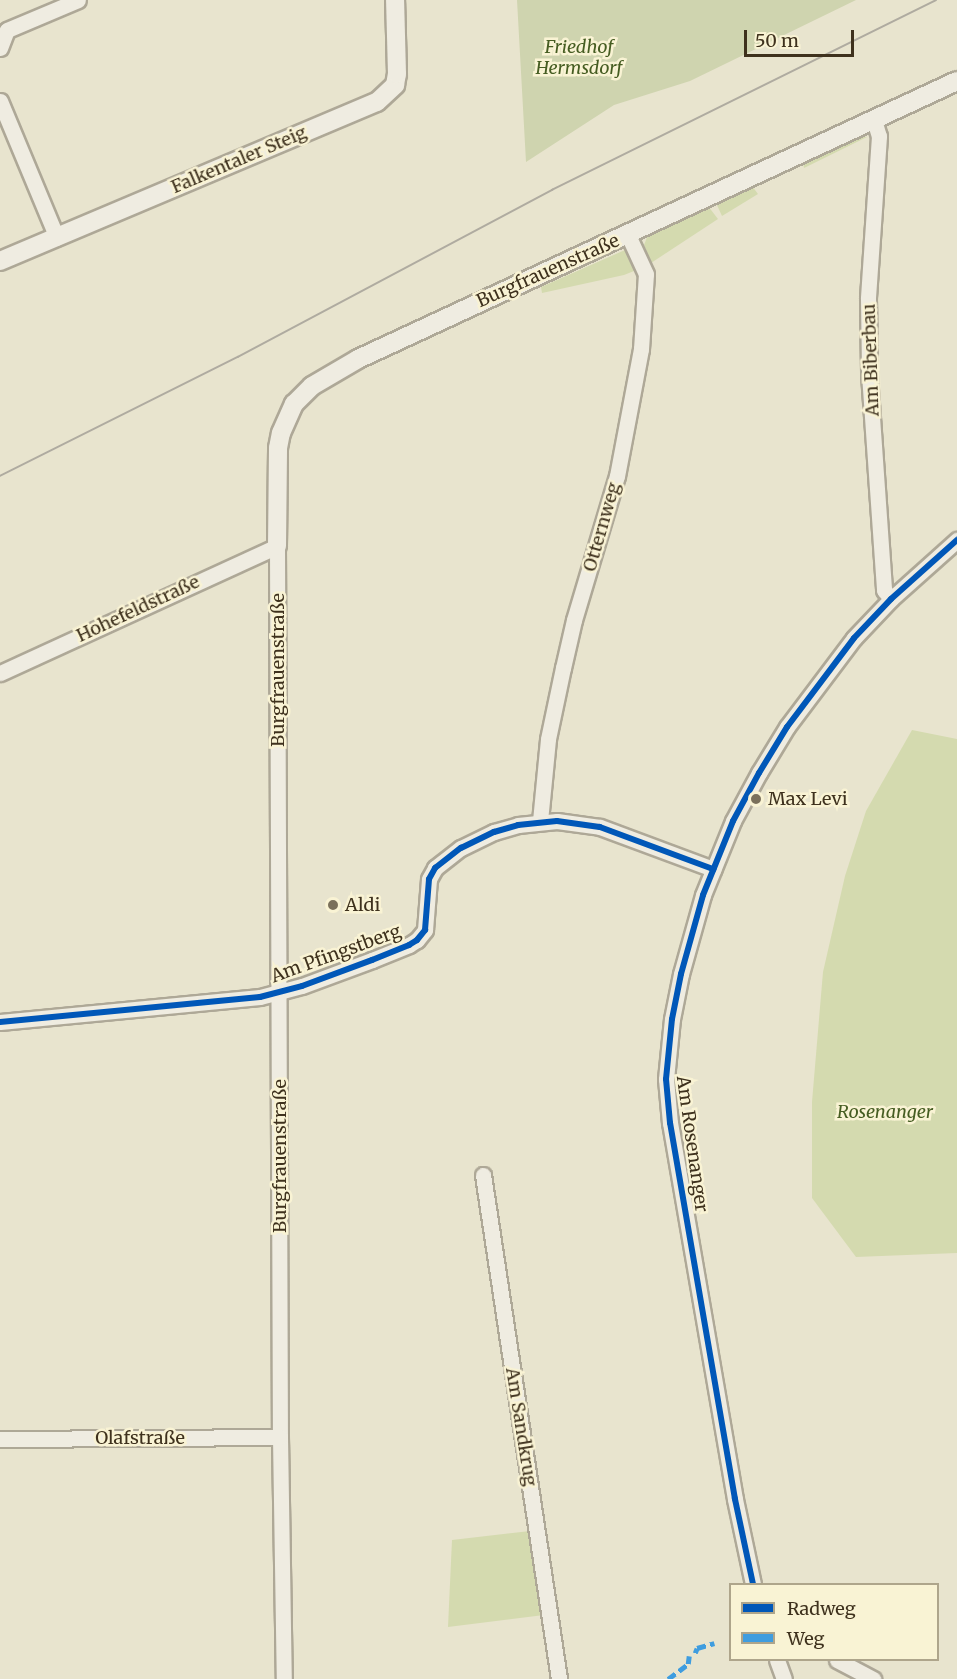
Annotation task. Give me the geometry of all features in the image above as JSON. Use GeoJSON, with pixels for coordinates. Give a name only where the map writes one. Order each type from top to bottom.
{"type":"FeatureCollection","features":[{"type":"Feature","properties":{"kind":"street"},"geometry":{"type":"LineString","coordinates":[[0,48],[4,29],[78,0]]}},
{"type":"Feature","properties":{"kind":"street","name":"Falkentaler Steig"},"geometry":{"type":"LineString","coordinates":[[0,261],[377,102],[395,85],[398,74],[395,0]]}},
{"type":"Feature","properties":{"kind":"street","name":"Burgfrauenstraße"},"geometry":{"type":"LineString","coordinates":[[284,1679],[280,1437],[277,546],[278,448],[285,421],[302,393],[358,359],[957,81]]}},
{"type":"Feature","properties":{"kind":"street"},"geometry":{"type":"LineString","coordinates":[[0,101],[57,238]]}},
{"type":"Feature","properties":{"kind":"street","name":"Am Biberbau"},"geometry":{"type":"LineString","coordinates":[[874,120],[879,136],[868,299],[869,374],[884,590],[891,599]]}},
{"type":"Feature","properties":{"kind":"street","name":"Otternweg"},"geometry":{"type":"LineString","coordinates":[[540,821],[548,739],[561,678],[574,620],[617,476],[641,349],[646,274],[628,235]]}},
{"type":"Feature","properties":{"kind":"street","name":"Am Rosenanger"},"geometry":{"type":"LineString","coordinates":[[753,1583],[700,1304],[670,1123],[666,1079],[668,1047],[681,974],[713,869],[733,820],[787,727],[854,638],[891,599],[957,540]]}},
{"type":"Feature","properties":{"kind":"street","name":"Hohefeldstraße"},"geometry":{"type":"LineString","coordinates":[[0,673],[277,546]]}},
{"type":"Feature","properties":{"kind":"street","name":"Am Pfingstberg"},"geometry":{"type":"LineString","coordinates":[[0,1022],[237,999],[280,992],[417,940],[425,930],[429,879],[435,868],[461,848],[494,832],[540,821],[558,821],[600,828],[713,869]]}},
{"type":"Feature","properties":{"kind":"street","name":"Am Sandkrug"},"geometry":{"type":"LineString","coordinates":[[483,1175],[559,1679]]}},
{"type":"Feature","properties":{"kind":"street","name":"Olafstraße"},"geometry":{"type":"LineString","coordinates":[[0,1439],[280,1437]]}},
{"type":"Feature","properties":{"kind":"street"},"geometry":{"type":"LineString","coordinates":[[778,1661],[784,1679]]}},
{"type":"Feature","properties":{"kind":"street"},"geometry":{"type":"LineString","coordinates":[[841,1661],[873,1679]]}},
{"type":"Feature","properties":{"kind":"green space","name":"Friedhof Hermsdorf"},"geometry":{"type":"Polygon","coordinates":[[[517,0],[856,0],[690,81],[614,105],[526,162],[517,0]]]}},
{"type":"Feature","properties":{"kind":"green space"},"geometry":{"type":"Polygon","coordinates":[[[862,136],[867,137],[804,168],[803,163],[862,136]]]}},
{"type":"Feature","properties":{"kind":"green space"},"geometry":{"type":"Polygon","coordinates":[[[752,186],[758,194],[722,216],[716,203],[752,186]]]}},
{"type":"Feature","properties":{"kind":"green space"},"geometry":{"type":"Polygon","coordinates":[[[708,206],[718,219],[651,263],[644,245],[648,235],[708,206]]]}},
{"type":"Feature","properties":{"kind":"green space"},"geometry":{"type":"Polygon","coordinates":[[[625,250],[639,269],[624,275],[542,293],[541,287],[625,250]]]}},
{"type":"Feature","properties":{"kind":"green space","name":"Rosenanger"},"geometry":{"type":"Polygon","coordinates":[[[912,730],[957,739],[957,1253],[856,1257],[812,1198],[812,1102],[823,972],[845,876],[866,811],[912,730]]]}},
{"type":"Feature","properties":{"kind":"green space"},"geometry":{"type":"Polygon","coordinates":[[[530,1531],[544,1615],[448,1627],[452,1540],[530,1531]]]}},
{"type":"Feature","properties":{"kind":"tram line"},"geometry":{"type":"LineString","coordinates":[[0,476],[238,357],[552,190],[936,0]]}},
{"type":"Feature","properties":{"kind":"marked path"},"geometry":{"type":"LineString","coordinates":[[695,1653],[697,1648],[714,1643]]}},
{"type":"Feature","properties":{"kind":"marked path"},"geometry":{"type":"LineString","coordinates":[[668,1679],[688,1664],[689,1656]]}},
{"type":"Feature","properties":{"kind":"cycle path"},"geometry":{"type":"LineString","coordinates":[[753,1583],[735,1499],[670,1123],[666,1079],[672,1019],[681,974],[703,895],[733,821],[759,773],[787,727],[854,638],[891,599],[957,540]]}},
{"type":"Feature","properties":{"kind":"cycle path"},"geometry":{"type":"LineString","coordinates":[[0,1022],[260,997],[302,986],[372,960],[409,945],[417,940],[425,930],[429,879],[435,868],[461,848],[494,832],[518,825],[557,821],[600,827],[713,869]]}},
{"type":"Feature","properties":{"kind":"place","name":"Max Levi"},"geometry":{"type":"Point","coordinates":[756,799]}},
{"type":"Feature","properties":{"kind":"place","name":"Aldi"},"geometry":{"type":"Point","coordinates":[333,905]}}]}
